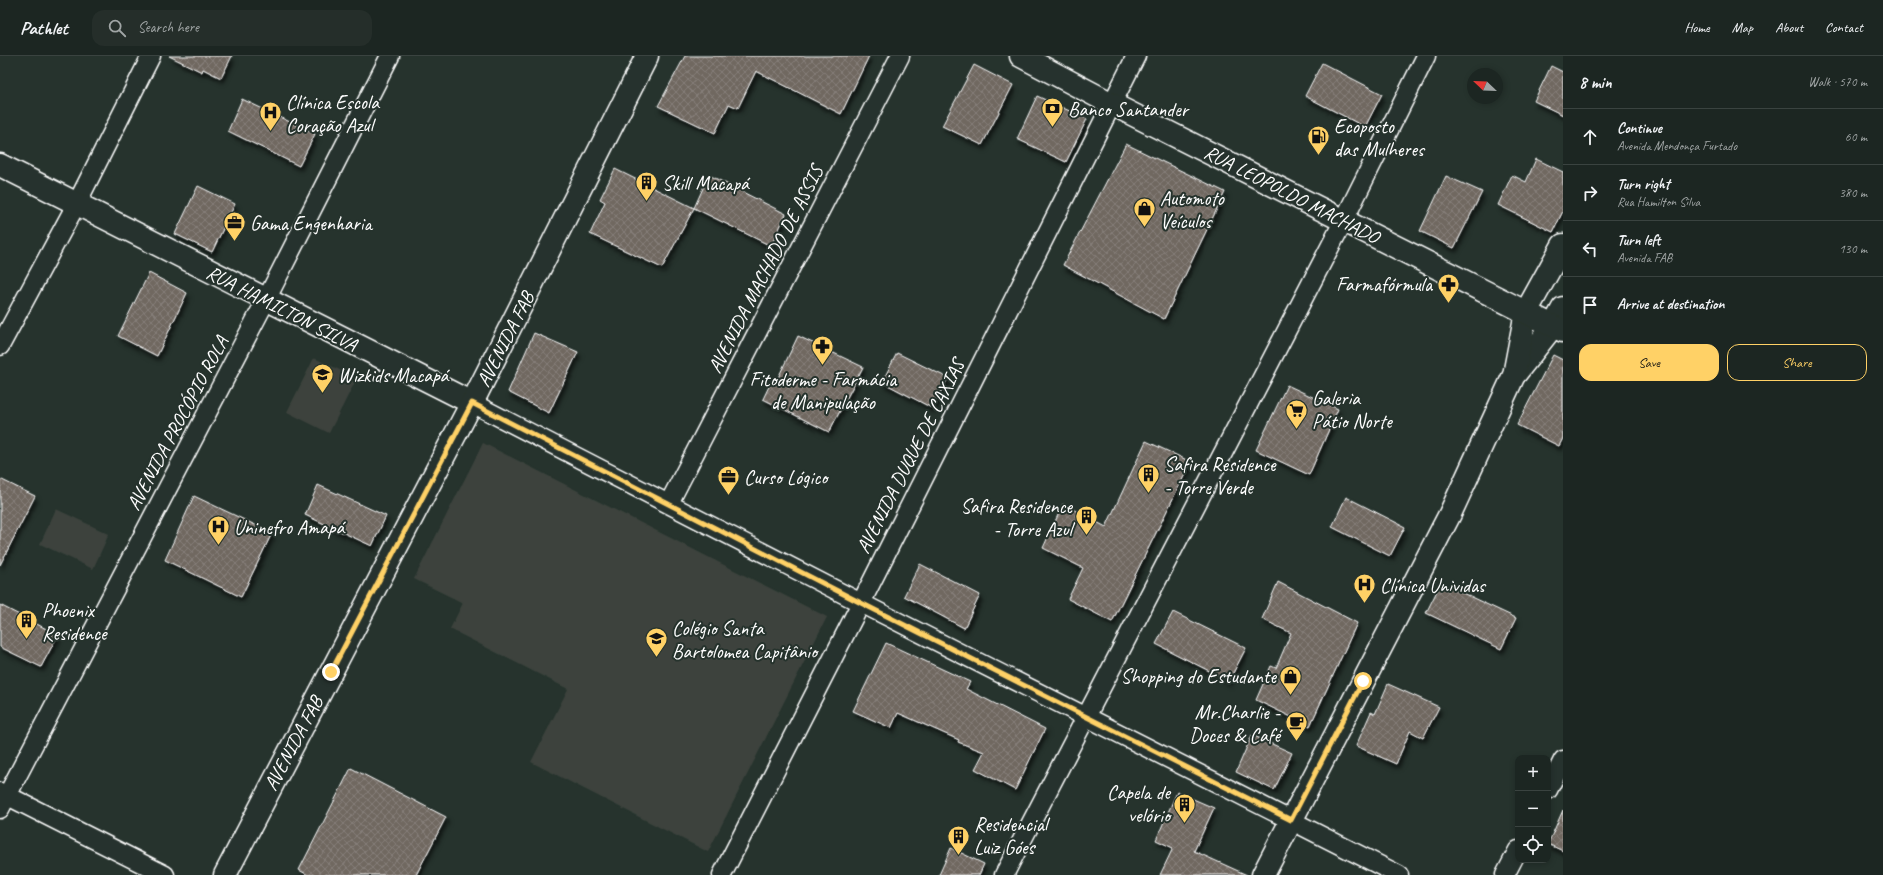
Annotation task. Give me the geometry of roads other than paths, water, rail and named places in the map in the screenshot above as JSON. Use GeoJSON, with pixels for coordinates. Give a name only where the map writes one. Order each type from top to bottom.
{"type":"FeatureCollection","features":[{"type":"Feature","properties":{"kind":"main road","name":"AVENIDA FAB"},"geometry":{"type":"LineString","coordinates":[[225,875],[472,403],[647,56]]}},
{"type":"Feature","properties":{"kind":"main road","name":"RUA LEOPOLDO MACHADO"},"geometry":{"type":"LineString","coordinates":[[1021,56],[1112,104],[1526,312],[1560,322]]}},
{"type":"Feature","properties":{"kind":"main road","name":"RUA HAMILTON SILVA"},"geometry":{"type":"LineString","coordinates":[[0,165],[472,403]]}},
{"type":"Feature","properties":{"kind":"main road"},"geometry":{"type":"LineString","coordinates":[[1263,875],[1450,514],[1514,375],[1526,312],[1563,245]]}},
{"type":"Feature","properties":{"kind":"main road"},"geometry":{"type":"LineString","coordinates":[[1514,375],[1560,322]]}},
{"type":"Feature","properties":{"kind":"street"},"geometry":{"type":"LineString","coordinates":[[0,346],[77,203],[151,56]]}},
{"type":"Feature","properties":{"kind":"street","name":"AVENIDA PROCÓPIO ROLA"},"geometry":{"type":"LineString","coordinates":[[2,799],[266,300],[390,56]]}},
{"type":"Feature","properties":{"kind":"street","name":"AVENIDA MACHADO DE ASSIS"},"geometry":{"type":"LineString","coordinates":[[669,503],[900,56]]}},
{"type":"Feature","properties":{"kind":"street","name":"AVENIDA DUQUE DE CAXIAS"},"geometry":{"type":"LineString","coordinates":[[722,875],[861,603],[1136,56]]}},
{"type":"Feature","properties":{"kind":"street"},"geometry":{"type":"LineString","coordinates":[[1004,875],[1344,220],[1426,56]]}},
{"type":"Feature","properties":{"kind":"street","name":"RUA HAMILTON SILVA"},"geometry":{"type":"LineString","coordinates":[[472,403],[861,603],[1399,875]]}},
{"type":"Feature","properties":{"kind":"street"},"geometry":{"type":"LineString","coordinates":[[1551,784],[1563,760]]}},
{"type":"Feature","properties":{"kind":"street"},"geometry":{"type":"LineString","coordinates":[[2,799],[165,875]]}},
{"type":"Feature","properties":{"kind":"street"},"geometry":{"type":"LineString","coordinates":[[1506,875],[1515,856]]}},
{"type":"Feature","properties":{"kind":"place","name":"Banco Santander"},"geometry":{"type":"Point","coordinates":[1052,128]}},
{"type":"Feature","properties":{"kind":"place","name":"Clínica Escola Coração Azul"},"geometry":{"type":"Point","coordinates":[271,132]}},
{"type":"Feature","properties":{"kind":"place","name":"Ecoposto das Mulheres"},"geometry":{"type":"Point","coordinates":[1318,156]}},
{"type":"Feature","properties":{"kind":"place","name":"Skill Macapá"},"geometry":{"type":"Point","coordinates":[647,202]}},
{"type":"Feature","properties":{"kind":"place","name":"Automoto Veículos"},"geometry":{"type":"Point","coordinates":[1145,228]}},
{"type":"Feature","properties":{"kind":"place","name":"Gama Engenharia"},"geometry":{"type":"Point","coordinates":[235,242]}},
{"type":"Feature","properties":{"kind":"place","name":"Farmafórmula"},"geometry":{"type":"Point","coordinates":[1448,304]}},
{"type":"Feature","properties":{"kind":"place","name":"Fitoderme - Farmácia de Manipulação"},"geometry":{"type":"Point","coordinates":[823,366]}},
{"type":"Feature","properties":{"kind":"place","name":"Wizkids Macapá"},"geometry":{"type":"Point","coordinates":[322,394]}},
{"type":"Feature","properties":{"kind":"place","name":"Galeria Pátio Norte"},"geometry":{"type":"Point","coordinates":[1297,430]}},
{"type":"Feature","properties":{"kind":"place","name":"Safira Residence - Torre Verde"},"geometry":{"type":"Point","coordinates":[1148,494]}},
{"type":"Feature","properties":{"kind":"place","name":"Curso Lógico"},"geometry":{"type":"Point","coordinates":[728,496]}},
{"type":"Feature","properties":{"kind":"place","name":"Safira Residence - Torre Azul"},"geometry":{"type":"Point","coordinates":[1087,536]}},
{"type":"Feature","properties":{"kind":"place","name":"Uninefro Amapá"},"geometry":{"type":"Point","coordinates":[218,546]}},
{"type":"Feature","properties":{"kind":"place","name":"Clínica Unividas"},"geometry":{"type":"Point","coordinates":[1364,604]}},
{"type":"Feature","properties":{"kind":"place","name":"Phoenix Residence"},"geometry":{"type":"Point","coordinates":[27,640]}},
{"type":"Feature","properties":{"kind":"place","name":"Colégio Santa Bartolomea Capitânio"},"geometry":{"type":"Point","coordinates":[657,658]}},
{"type":"Feature","properties":{"kind":"place","name":"Shopping do Estudante"},"geometry":{"type":"Point","coordinates":[1291,696]}},
{"type":"Feature","properties":{"kind":"place","name":"Mr.Charlie - Doces & Café"},"geometry":{"type":"Point","coordinates":[1296,742]}},
{"type":"Feature","properties":{"kind":"place","name":"Capela de velório"},"geometry":{"type":"Point","coordinates":[1185,824]}},
{"type":"Feature","properties":{"kind":"place","name":"Residencial Luiz Góes"},"geometry":{"type":"Point","coordinates":[958,856]}}]}
